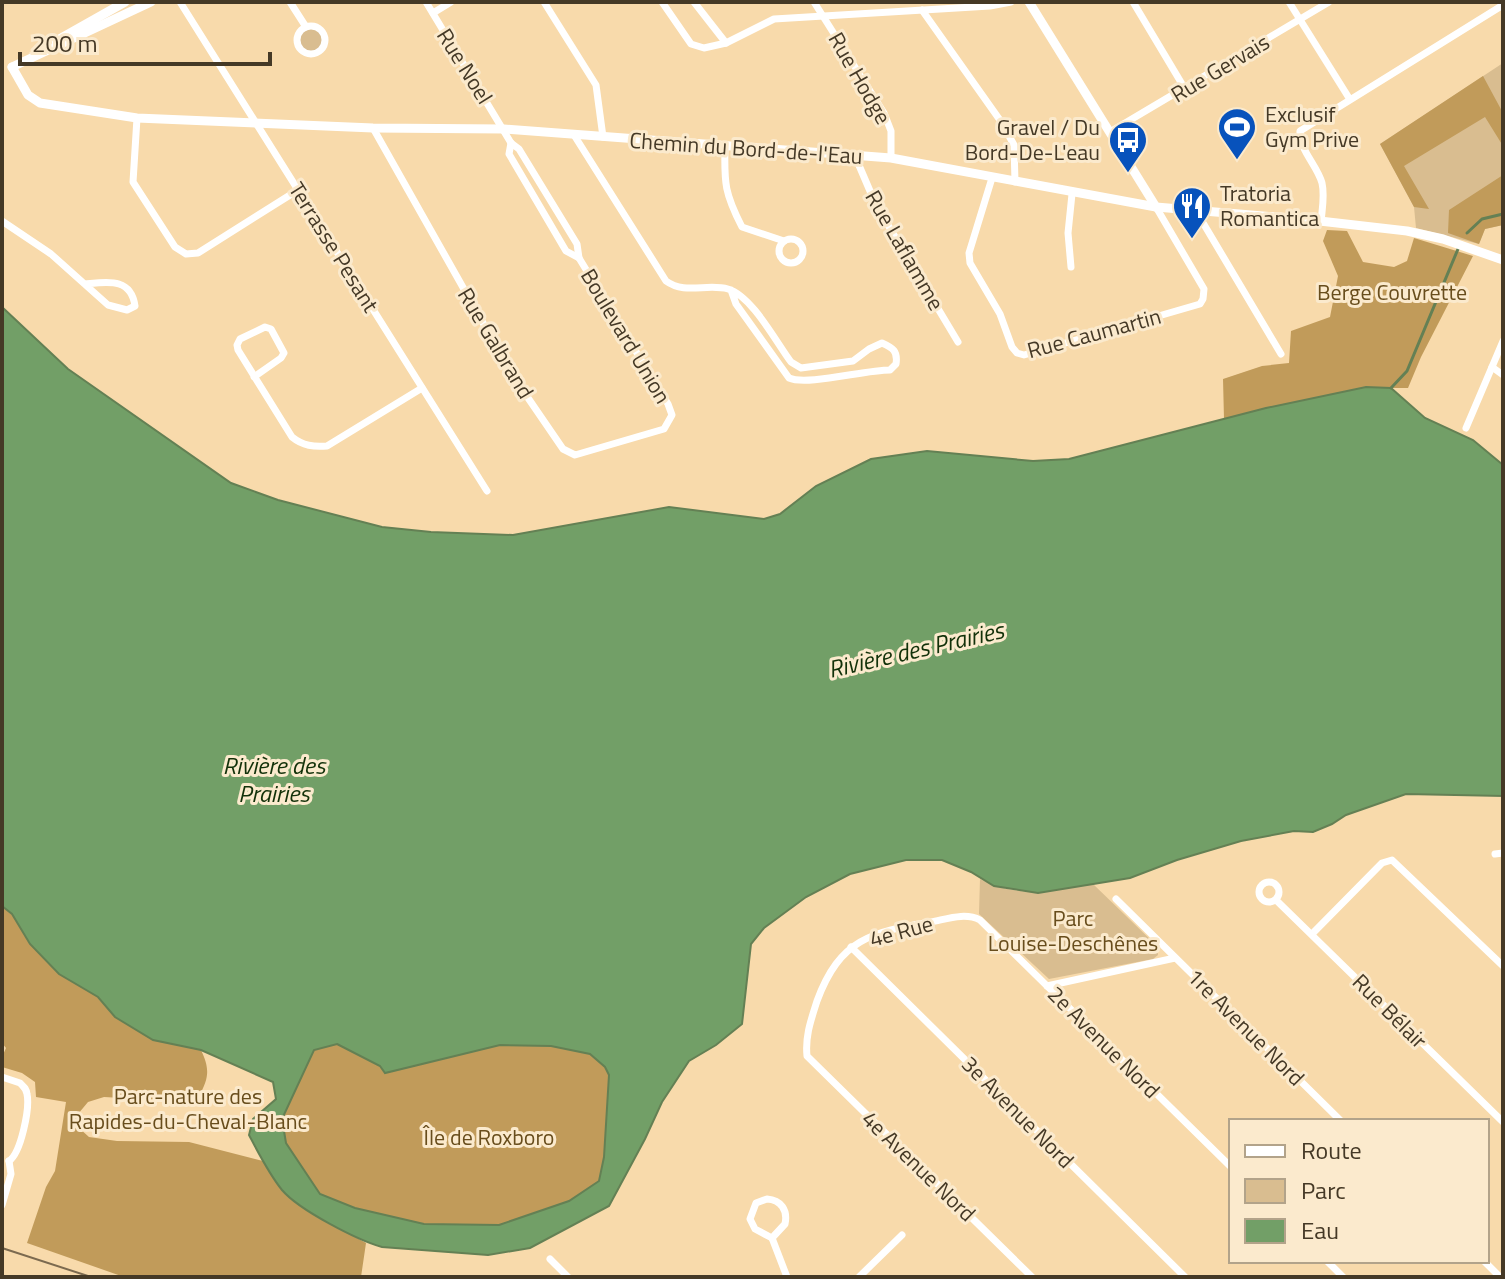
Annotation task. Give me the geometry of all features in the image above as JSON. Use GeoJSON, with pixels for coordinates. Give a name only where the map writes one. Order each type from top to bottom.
{"type":"FeatureCollection","features":[{"type":"Feature","properties":{"kind":"street"},"geometry":{"type":"LineString","coordinates":[[2,73],[125,2]]}},
{"type":"Feature","properties":{"kind":"street"},"geometry":{"type":"LineString","coordinates":[[12,67],[151,2]]}},
{"type":"Feature","properties":{"kind":"street","name":"Terrasse Pesant"},"geometry":{"type":"LineString","coordinates":[[180,2],[487,491]]}},
{"type":"Feature","properties":{"kind":"street"},"geometry":{"type":"LineString","coordinates":[[290,2],[306,27]]}},
{"type":"Feature","properties":{"kind":"street","name":"Rue Noel"},"geometry":{"type":"LineString","coordinates":[[426,2],[504,129]]}},
{"type":"Feature","properties":{"kind":"street"},"geometry":{"type":"LineString","coordinates":[[433,13],[451,2]]}},
{"type":"Feature","properties":{"kind":"street"},"geometry":{"type":"LineString","coordinates":[[544,2],[596,85],[603,137]]}},
{"type":"Feature","properties":{"kind":"street"},"geometry":{"type":"LineString","coordinates":[[662,2],[691,44],[704,48],[726,43],[774,19],[824,18],[1011,2]]}},
{"type":"Feature","properties":{"kind":"street"},"geometry":{"type":"LineString","coordinates":[[694,2],[726,43]]}},
{"type":"Feature","properties":{"kind":"street","name":"Rue Hodge"},"geometry":{"type":"LineString","coordinates":[[814,2],[884,113],[891,131],[891,158]]}},
{"type":"Feature","properties":{"kind":"street"},"geometry":{"type":"LineString","coordinates":[[1029,2],[1156,207]]}},
{"type":"Feature","properties":{"kind":"street"},"geometry":{"type":"LineString","coordinates":[[1133,2],[1185,89]]}},
{"type":"Feature","properties":{"kind":"street"},"geometry":{"type":"LineString","coordinates":[[1289,2],[1349,98]]}},
{"type":"Feature","properties":{"kind":"street","name":"Rue Gervais"},"geometry":{"type":"LineString","coordinates":[[1110,132],[1329,2]]}},
{"type":"Feature","properties":{"kind":"street"},"geometry":{"type":"LineString","coordinates":[[1321,222],[1322,181],[1299,139],[1300,131],[1503,5]]}},
{"type":"Feature","properties":{"kind":"street"},"geometry":{"type":"LineString","coordinates":[[922,10],[1002,123],[1014,145],[1015,182]]}},
{"type":"Feature","properties":{"kind":"street"},"geometry":{"type":"LineString","coordinates":[[306,27],[318,28],[324,34],[326,43],[318,53],[305,53],[298,46],[298,36],[306,27]]}},
{"type":"Feature","properties":{"kind":"street","name":"Chemin du Bord-de-l'Eau"},"geometry":{"type":"LineString","coordinates":[[12,67],[28,95],[40,103],[137,118],[373,128],[504,129],[891,158],[1072,194],[1156,207],[1407,231],[1443,239],[1503,260]]}},
{"type":"Feature","properties":{"kind":"street"},"geometry":{"type":"LineString","coordinates":[[137,118],[133,182],[175,247],[186,254],[198,253],[298,190]]}},
{"type":"Feature","properties":{"kind":"street","name":"Rue Galbrand"},"geometry":{"type":"LineString","coordinates":[[373,128],[513,376],[563,449],[575,455],[664,429],[672,415]]}},
{"type":"Feature","properties":{"kind":"street","name":"Boulevard Union"},"geometry":{"type":"LineString","coordinates":[[504,129],[577,244],[579,258],[672,415]]}},
{"type":"Feature","properties":{"kind":"street"},"geometry":{"type":"LineString","coordinates":[[574,135],[666,281],[682,289],[718,287],[731,290],[745,298],[791,362],[801,368],[853,361],[882,343],[893,348],[897,356],[896,364],[890,370],[867,370],[796,381],[789,378],[736,304],[731,290]]}},
{"type":"Feature","properties":{"kind":"street","name":"Boulevard Union"},"geometry":{"type":"LineString","coordinates":[[511,143],[509,154],[566,251],[579,258]]}},
{"type":"Feature","properties":{"kind":"street"},"geometry":{"type":"LineString","coordinates":[[725,146],[724,180],[728,200],[742,227],[784,241]]}},
{"type":"Feature","properties":{"kind":"street","name":"Rue Laflamme"},"geometry":{"type":"LineString","coordinates":[[855,156],[876,205],[958,342]]}},
{"type":"Feature","properties":{"kind":"street","name":"Rue Caumartin"},"geometry":{"type":"LineString","coordinates":[[992,178],[969,253],[970,263],[1000,314],[1012,347],[1024,355],[1200,304],[1204,289],[1156,207]]}},
{"type":"Feature","properties":{"kind":"street"},"geometry":{"type":"LineString","coordinates":[[1071,267],[1068,233],[1072,194]]}},
{"type":"Feature","properties":{"kind":"street"},"geometry":{"type":"LineString","coordinates":[[1196,211],[1281,354]]}},
{"type":"Feature","properties":{"kind":"street"},"geometry":{"type":"LineString","coordinates":[[2,221],[51,254],[108,305],[127,310],[135,306],[134,299],[122,283],[85,284]]}},
{"type":"Feature","properties":{"kind":"street"},"geometry":{"type":"LineString","coordinates":[[254,377],[284,353],[271,329],[265,327],[240,339],[237,345],[254,377],[292,437],[314,447],[327,446],[422,388]]}},
{"type":"Feature","properties":{"kind":"street"},"geometry":{"type":"LineString","coordinates":[[1466,428],[1503,341]]}},
{"type":"Feature","properties":{"kind":"street"},"geometry":{"type":"LineString","coordinates":[[1492,367],[1503,375]]}},
{"type":"Feature","properties":{"kind":"street"},"geometry":{"type":"LineString","coordinates":[[796,381],[801,368]]}},
{"type":"Feature","properties":{"kind":"street"},"geometry":{"type":"LineString","coordinates":[[1312,934],[1382,863],[1392,860],[1503,966]]}},
{"type":"Feature","properties":{"kind":"street","name":"1re Avenue Nord"},"geometry":{"type":"LineString","coordinates":[[1116,899],[1339,1119]]}},
{"type":"Feature","properties":{"kind":"street","name":"Rue Bélair"},"geometry":{"type":"LineString","coordinates":[[1276,900],[1503,1122]]}},
{"type":"Feature","properties":{"kind":"street","name":"4e Rue"},"geometry":{"type":"LineString","coordinates":[[807,1056],[806,1039],[826,978],[851,947],[873,934],[891,929],[965,916],[977,918]]}},
{"type":"Feature","properties":{"kind":"street","name":"2e Avenue Nord"},"geometry":{"type":"LineString","coordinates":[[977,918],[1229,1165]]}},
{"type":"Feature","properties":{"kind":"street","name":"3e Avenue Nord"},"geometry":{"type":"LineString","coordinates":[[851,947],[1185,1277]]}},
{"type":"Feature","properties":{"kind":"street"},"geometry":{"type":"LineString","coordinates":[[1047,986],[1175,958]]}},
{"type":"Feature","properties":{"kind":"street","name":"4e Avenue Nord"},"geometry":{"type":"LineString","coordinates":[[807,1056],[1032,1277]]}},
{"type":"Feature","properties":{"kind":"street"},"geometry":{"type":"LineString","coordinates":[[2,1077],[20,1083],[27,1097],[19,1149],[15,1157],[5,1161],[11,1174],[2,1205]]}},
{"type":"Feature","properties":{"kind":"street"},"geometry":{"type":"LineString","coordinates":[[772,1238],[785,1224],[785,1211],[778,1202],[761,1200],[750,1213],[752,1225],[772,1238],[787,1277]]}},
{"type":"Feature","properties":{"kind":"street"},"geometry":{"type":"LineString","coordinates":[[859,1277],[902,1235]]}},
{"type":"Feature","properties":{"kind":"street"},"geometry":{"type":"LineString","coordinates":[[550,1259],[568,1277]]}},
{"type":"Feature","properties":{"kind":"green space"},"geometry":{"type":"Polygon","coordinates":[[[311,26],[321,30],[325,40],[321,50],[311,54],[301,50],[297,40],[301,30],[311,26]]]}},
{"type":"Feature","properties":{"kind":"green space"},"geometry":{"type":"Polygon","coordinates":[[[1503,63],[1503,225],[1485,229],[1479,244],[1416,228],[1414,207],[1380,144],[1503,63]]]}},
{"type":"Feature","properties":{"kind":"green space"},"geometry":{"type":"Polygon","coordinates":[[[1483,76],[1503,113],[1503,146],[1485,117],[1404,166],[1429,209],[1414,207],[1380,144],[1483,76]]]}},
{"type":"Feature","properties":{"kind":"green space"},"geometry":{"type":"Polygon","coordinates":[[[1503,175],[1503,225],[1485,229],[1479,244],[1448,233],[1449,210],[1503,175]]]}},
{"type":"Feature","properties":{"kind":"green space","name":"Berge Couvrette"},"geometry":{"type":"Polygon","coordinates":[[[1327,230],[1347,231],[1363,262],[1394,267],[1407,261],[1414,238],[1473,256],[1408,388],[1366,388],[1224,419],[1223,379],[1262,366],[1289,363],[1291,331],[1330,317],[1338,276],[1323,241],[1327,230]]]}},
{"type":"Feature","properties":{"kind":"green space","name":"Parc Louise-Deschênes"},"geometry":{"type":"Polygon","coordinates":[[[980,879],[1023,891],[1092,883],[1157,946],[1158,955],[1153,959],[1049,979],[979,914],[980,879]]]}},
{"type":"Feature","properties":{"kind":"green space"},"geometry":{"type":"Polygon","coordinates":[[[2,906],[12,914],[30,944],[59,974],[98,997],[115,1017],[153,1040],[201,1050],[204,1057],[207,1073],[199,1096],[176,1101],[104,1097],[88,1102],[78,1114],[79,1128],[89,1137],[117,1141],[189,1142],[263,1161],[283,1192],[299,1205],[366,1243],[361,1277],[124,1277],[27,1243],[46,1187],[55,1171],[66,1102],[36,1097],[35,1082],[22,1073],[2,1067],[6,1048],[2,1043],[2,906]]]}},
{"type":"Feature","properties":{"kind":"green space","name":"Île de Roxboro"},"geometry":{"type":"Polygon","coordinates":[[[337,1044],[380,1066],[385,1073],[500,1045],[551,1046],[590,1054],[605,1067],[609,1075],[604,1157],[599,1181],[569,1201],[499,1225],[424,1224],[355,1208],[320,1194],[286,1143],[282,1119],[314,1050],[337,1044]]]}},
{"type":"Feature","properties":{"kind":"water","name":"Rivière des Prairies"},"geometry":{"type":"Polygon","coordinates":[[[2,307],[68,369],[231,483],[278,500],[382,527],[513,535],[669,507],[764,519],[780,514],[816,486],[871,459],[927,451],[1033,461],[1069,459],[1266,408],[1366,387],[1391,388],[1425,418],[1473,440],[1503,465],[1503,796],[1406,794],[1346,815],[1313,832],[1294,831],[1241,841],[1130,878],[1038,893],[994,886],[942,860],[906,860],[850,874],[806,897],[764,928],[751,944],[742,1024],[689,1061],[662,1102],[609,1206],[530,1248],[488,1255],[382,1247],[315,1215],[282,1190],[249,1135],[253,1119],[276,1099],[273,1082],[201,1050],[153,1040],[115,1017],[98,997],[59,974],[30,944],[12,914],[2,906],[2,307]],[[337,1044],[314,1050],[282,1119],[286,1143],[320,1194],[355,1208],[424,1224],[499,1225],[569,1201],[599,1181],[604,1157],[609,1075],[605,1067],[590,1054],[551,1046],[500,1045],[385,1073],[380,1066],[337,1044]]]}},
{"type":"Feature","properties":{"kind":"waterway"},"geometry":{"type":"LineString","coordinates":[[1467,233],[1482,219],[1503,214]]}},
{"type":"Feature","properties":{"kind":"waterway"},"geometry":{"type":"LineString","coordinates":[[1391,388],[1407,371],[1458,249]]}},
{"type":"Feature","properties":{"kind":"tram line"},"geometry":{"type":"LineString","coordinates":[[2,1248],[91,1277]]}},
{"type":"Feature","properties":{"kind":"place","name":"Exclusif Gym Prive"},"geometry":{"type":"Point","coordinates":[1237,161]}},
{"type":"Feature","properties":{"kind":"place","name":"Gravel / Du Bord-De-L'eau"},"geometry":{"type":"Point","coordinates":[1128,174]}},
{"type":"Feature","properties":{"kind":"place","name":"Tratoria Romantica"},"geometry":{"type":"Point","coordinates":[1192,240]}},
{"type":"Feature","properties":{"kind":"park label","name":"Parc-nature des Rapides-du-Cheval-Blanc"},"geometry":{"type":"Point","coordinates":[188,1108]}}]}
